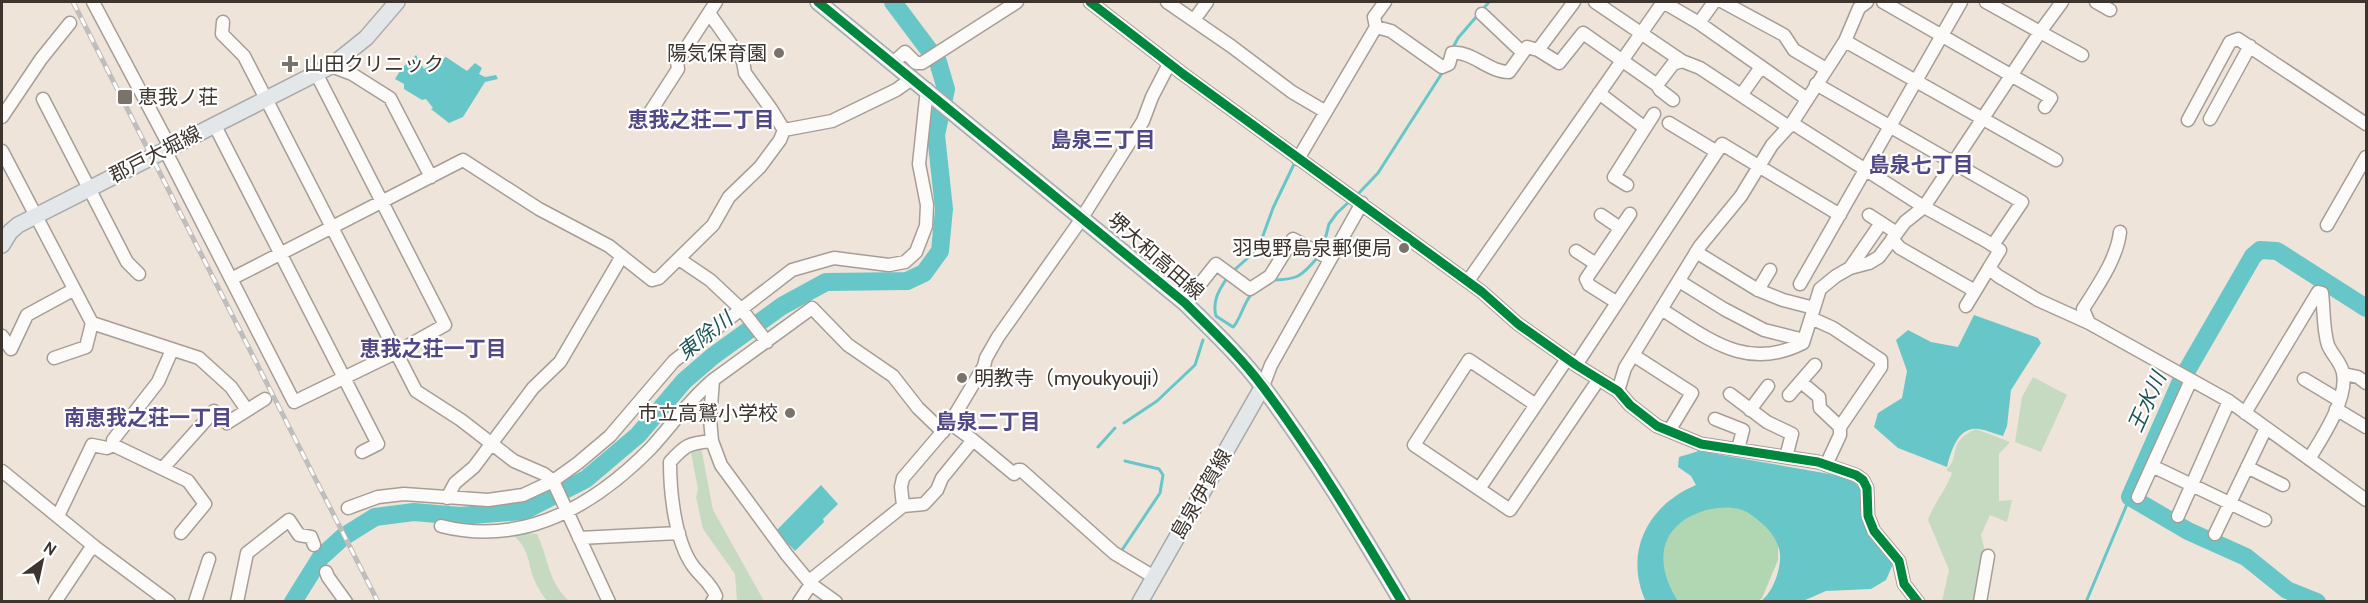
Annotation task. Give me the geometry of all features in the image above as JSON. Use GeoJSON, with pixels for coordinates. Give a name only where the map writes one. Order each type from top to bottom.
{"type":"FeatureCollection","features":[{"type":"Feature","properties":{"kind":"main road","name":"郡戸大堀線"},"geometry":{"type":"LineString","coordinates":[[2,245],[10,232],[37,215],[331,66],[366,38],[397,2]]}},
{"type":"Feature","properties":{"kind":"main road","name":"堺大和高田線"},"geometry":{"type":"LineString","coordinates":[[818,2],[1083,216],[1185,303],[1240,359],[1263,386],[1355,522],[1402,602]]}},
{"type":"Feature","properties":{"kind":"main road","name":"島泉伊賀線"},"geometry":{"type":"LineString","coordinates":[[1140,602],[1263,386]]}},
{"type":"Feature","properties":{"kind":"street"},"geometry":{"type":"LineString","coordinates":[[93,2],[294,402],[395,353],[445,325],[316,73]]}},
{"type":"Feature","properties":{"kind":"street"},"geometry":{"type":"LineString","coordinates":[[647,117],[678,69],[678,62],[716,2]]}},
{"type":"Feature","properties":{"kind":"street"},"geometry":{"type":"LineString","coordinates":[[894,62],[905,52],[916,63],[922,63],[1017,2]]}},
{"type":"Feature","properties":{"kind":"street"},"geometry":{"type":"LineString","coordinates":[[1090,2],[1169,64],[1468,281],[1518,324],[1571,362],[1618,391],[1630,405],[1656,426],[1701,444],[1826,465],[1856,475],[1863,480],[1867,489],[1868,516],[1874,531],[1899,561],[1904,584],[1918,602]]}},
{"type":"Feature","properties":{"kind":"street"},"geometry":{"type":"LineString","coordinates":[[1167,2],[1292,92],[1326,112]]}},
{"type":"Feature","properties":{"kind":"street"},"geometry":{"type":"LineString","coordinates":[[1194,20],[1207,2]]}},
{"type":"Feature","properties":{"kind":"street"},"geometry":{"type":"LineString","coordinates":[[1298,159],[1376,27],[1374,16],[1385,2]]}},
{"type":"Feature","properties":{"kind":"street"},"geometry":{"type":"LineString","coordinates":[[1538,50],[1574,2]]}},
{"type":"Feature","properties":{"kind":"street"},"geometry":{"type":"LineString","coordinates":[[1595,2],[1682,61],[1700,68],[1924,207],[2000,250],[1966,306]]}},
{"type":"Feature","properties":{"kind":"street"},"geometry":{"type":"LineString","coordinates":[[1468,281],[1663,2],[1699,23],[1807,99]]}},
{"type":"Feature","properties":{"kind":"street"},"geometry":{"type":"LineString","coordinates":[[1699,23],[1714,2]]}},
{"type":"Feature","properties":{"kind":"street"},"geometry":{"type":"LineString","coordinates":[[1723,2],[1784,35],[1794,50],[1826,69]]}},
{"type":"Feature","properties":{"kind":"street"},"geometry":{"type":"LineString","coordinates":[[1618,391],[1625,368],[1696,252],[1741,196],[1772,145],[1790,125],[1845,41],[1859,8],[1867,2]]}},
{"type":"Feature","properties":{"kind":"street"},"geometry":{"type":"LineString","coordinates":[[1883,2],[2051,98],[2045,106]]}},
{"type":"Feature","properties":{"kind":"street"},"geometry":{"type":"LineString","coordinates":[[1800,284],[1961,2]]}},
{"type":"Feature","properties":{"kind":"street"},"geometry":{"type":"LineString","coordinates":[[1986,2],[2082,55]]}},
{"type":"Feature","properties":{"kind":"street"},"geometry":{"type":"LineString","coordinates":[[1661,309],[1712,341],[1734,351],[1768,355],[1791,349],[1804,340],[1820,289],[1850,268],[1869,263],[1879,257],[1905,222],[1924,207],[2010,75],[2062,2]]}},
{"type":"Feature","properties":{"kind":"street"},"geometry":{"type":"LineString","coordinates":[[2096,2],[2110,10]]}},
{"type":"Feature","properties":{"kind":"street"},"geometry":{"type":"LineString","coordinates":[[710,13],[743,62],[745,74],[784,130]]}},
{"type":"Feature","properties":{"kind":"street"},"geometry":{"type":"LineString","coordinates":[[1482,14],[1522,52]]}},
{"type":"Feature","properties":{"kind":"street"},"geometry":{"type":"LineString","coordinates":[[223,22],[222,34],[244,56],[416,391],[461,420],[514,461],[544,474],[553,481],[569,510],[579,538],[609,602]]}},
{"type":"Feature","properties":{"kind":"street"},"geometry":{"type":"LineString","coordinates":[[2,117],[41,59],[70,23]]}},
{"type":"Feature","properties":{"kind":"street"},"geometry":{"type":"LineString","coordinates":[[1376,27],[1391,31],[1442,67],[1449,64],[1452,53],[1461,52],[1497,72],[1509,72],[1527,47],[1538,50],[1559,63],[1583,33],[1657,85],[1674,100]]}},
{"type":"Feature","properties":{"kind":"street"},"geometry":{"type":"LineString","coordinates":[[2188,120],[2230,42],[2238,39],[2367,124]]}},
{"type":"Feature","properties":{"kind":"street"},"geometry":{"type":"LineString","coordinates":[[1845,41],[2056,160]]}},
{"type":"Feature","properties":{"kind":"street"},"geometry":{"type":"LineString","coordinates":[[2210,119],[2250,46]]}},
{"type":"Feature","properties":{"kind":"street"},"geometry":{"type":"LineString","coordinates":[[1657,85],[1672,64],[1682,61]]}},
{"type":"Feature","properties":{"kind":"street"},"geometry":{"type":"LineString","coordinates":[[903,506],[901,488],[903,478],[946,427],[984,366],[998,337],[1083,216],[1143,121],[1169,64]]}},
{"type":"Feature","properties":{"kind":"street"},"geometry":{"type":"LineString","coordinates":[[331,66],[352,74],[390,98],[431,177]]}},
{"type":"Feature","properties":{"kind":"street"},"geometry":{"type":"LineString","coordinates":[[1742,94],[1761,67]]}},
{"type":"Feature","properties":{"kind":"street"},"geometry":{"type":"LineString","coordinates":[[784,130],[832,121],[896,90],[913,78]]}},
{"type":"Feature","properties":{"kind":"street"},"geometry":{"type":"LineString","coordinates":[[1816,84],[2022,202],[1993,245]]}},
{"type":"Feature","properties":{"kind":"street"},"geometry":{"type":"LineString","coordinates":[[348,508],[378,497],[404,494],[488,500],[523,495],[553,481],[610,436],[674,361],[792,270],[834,258],[889,265],[905,262],[916,252],[926,226],[927,205],[919,164],[930,92]]}},
{"type":"Feature","properties":{"kind":"street"},"geometry":{"type":"LineString","coordinates":[[1599,93],[1645,128]]}},
{"type":"Feature","properties":{"kind":"street"},"geometry":{"type":"LineString","coordinates":[[43,99],[128,262],[139,274]]}},
{"type":"Feature","properties":{"kind":"street"},"geometry":{"type":"LineString","coordinates":[[1627,185],[1614,177],[1654,114]]}},
{"type":"Feature","properties":{"kind":"street"},"geometry":{"type":"LineString","coordinates":[[1669,123],[1717,152]]}},
{"type":"Feature","properties":{"kind":"street"},"geometry":{"type":"LineString","coordinates":[[214,124],[378,444],[362,452]]}},
{"type":"Feature","properties":{"kind":"street"},"geometry":{"type":"LineString","coordinates":[[231,279],[463,160],[539,208],[609,246],[652,280],[659,278],[712,225],[729,197],[760,167],[780,140],[784,130]]}},
{"type":"Feature","properties":{"kind":"street"},"geometry":{"type":"LineString","coordinates":[[1479,489],[1536,405],[1616,302],[1722,144],[1840,215]]}},
{"type":"Feature","properties":{"kind":"street"},"geometry":{"type":"LineString","coordinates":[[2,151],[92,323],[199,358],[231,387],[248,410]]}},
{"type":"Feature","properties":{"kind":"street"},"geometry":{"type":"LineString","coordinates":[[2327,225],[2367,157]]}},
{"type":"Feature","properties":{"kind":"street"},"geometry":{"type":"LineString","coordinates":[[1263,386],[1271,365],[1362,203]]}},
{"type":"Feature","properties":{"kind":"street"},"geometry":{"type":"LineString","coordinates":[[1616,302],[1589,285],[1586,279],[1630,214]]}},
{"type":"Feature","properties":{"kind":"street"},"geometry":{"type":"LineString","coordinates":[[1601,215],[1620,228]]}},
{"type":"Feature","properties":{"kind":"street"},"geometry":{"type":"LineString","coordinates":[[1869,215],[1895,236],[1900,248],[1975,291]]}},
{"type":"Feature","properties":{"kind":"street"},"geometry":{"type":"LineString","coordinates":[[1850,268],[1881,223]]}},
{"type":"Feature","properties":{"kind":"street"},"geometry":{"type":"LineString","coordinates":[[2089,322],[2083,309],[2100,281],[2119,241],[2120,232]]}},
{"type":"Feature","properties":{"kind":"street"},"geometry":{"type":"LineString","coordinates":[[1185,303],[1216,264],[1250,289],[1270,276],[1293,239],[1330,259]]}},
{"type":"Feature","properties":{"kind":"street"},"geometry":{"type":"LineString","coordinates":[[1576,251],[1596,264]]}},
{"type":"Feature","properties":{"kind":"street"},"geometry":{"type":"LineString","coordinates":[[1696,252],[1758,290],[1812,313],[1881,360],[1881,367],[1840,427],[1840,435],[1826,465]]}},
{"type":"Feature","properties":{"kind":"street"},"geometry":{"type":"LineString","coordinates":[[447,498],[455,483],[474,467],[533,388],[560,362],[622,256]]}},
{"type":"Feature","properties":{"kind":"street"},"geometry":{"type":"LineString","coordinates":[[679,259],[710,280],[741,310],[765,341]]}},
{"type":"Feature","properties":{"kind":"street"},"geometry":{"type":"LineString","coordinates":[[1989,268],[2038,300],[2089,322],[2229,401],[2367,500]]}},
{"type":"Feature","properties":{"kind":"street"},"geometry":{"type":"LineString","coordinates":[[1758,290],[1770,270]]}},
{"type":"Feature","properties":{"kind":"street"},"geometry":{"type":"LineString","coordinates":[[1679,281],[1749,323],[1764,330],[1804,340]]}},
{"type":"Feature","properties":{"kind":"street"},"geometry":{"type":"LineString","coordinates":[[2,336],[11,350],[27,315],[74,290]]}},
{"type":"Feature","properties":{"kind":"street"},"geometry":{"type":"LineString","coordinates":[[2245,413],[2318,292],[2322,293],[2328,344],[2344,374],[2343,386],[2329,425],[2309,459]]}},
{"type":"Feature","properties":{"kind":"street"},"geometry":{"type":"LineString","coordinates":[[441,526],[478,532],[524,528],[544,523],[569,510],[638,460],[696,394],[812,308],[848,345],[893,376],[918,408],[946,427],[973,440],[1014,474],[1021,470],[1114,553],[1154,577]]}},
{"type":"Feature","properties":{"kind":"street"},"geometry":{"type":"LineString","coordinates":[[54,358],[86,346],[92,323]]}},
{"type":"Feature","properties":{"kind":"street"},"geometry":{"type":"LineString","coordinates":[[112,446],[113,440],[158,382],[172,350]]}},
{"type":"Feature","properties":{"kind":"street"},"geometry":{"type":"LineString","coordinates":[[1634,355],[1692,393],[1669,431]]}},
{"type":"Feature","properties":{"kind":"street"},"geometry":{"type":"LineString","coordinates":[[1536,405],[1469,360],[1414,445],[1510,510],[1599,379]]}},
{"type":"Feature","properties":{"kind":"street"},"geometry":{"type":"LineString","coordinates":[[1789,395],[1815,365]]}},
{"type":"Feature","properties":{"kind":"street"},"geometry":{"type":"LineString","coordinates":[[2344,374],[2358,377],[2367,383]]}},
{"type":"Feature","properties":{"kind":"street"},"geometry":{"type":"LineString","coordinates":[[2304,379],[2367,427]]}},
{"type":"Feature","properties":{"kind":"street"},"geometry":{"type":"LineString","coordinates":[[713,380],[710,419],[712,441],[721,465],[787,555],[812,584],[836,602]]}},
{"type":"Feature","properties":{"kind":"street"},"geometry":{"type":"LineString","coordinates":[[2138,497],[2191,380]]}},
{"type":"Feature","properties":{"kind":"street"},"geometry":{"type":"LineString","coordinates":[[1801,382],[1819,397],[1820,408],[1840,427]]}},
{"type":"Feature","properties":{"kind":"street"},"geometry":{"type":"LineString","coordinates":[[1750,410],[1767,386]]}},
{"type":"Feature","properties":{"kind":"street"},"geometry":{"type":"LineString","coordinates":[[1730,394],[1767,422],[1792,434],[1786,457]]}},
{"type":"Feature","properties":{"kind":"street"},"geometry":{"type":"LineString","coordinates":[[163,468],[214,411],[227,423],[265,399]]}},
{"type":"Feature","properties":{"kind":"street"},"geometry":{"type":"LineString","coordinates":[[2178,516],[2229,401]]}},
{"type":"Feature","properties":{"kind":"street"},"geometry":{"type":"LineString","coordinates":[[1715,418],[1743,430],[1738,449]]}},
{"type":"Feature","properties":{"kind":"street"},"geometry":{"type":"LineString","coordinates":[[2215,534],[2266,428]]}},
{"type":"Feature","properties":{"kind":"street"},"geometry":{"type":"LineString","coordinates":[[799,602],[812,584],[813,578],[903,506],[924,504],[937,490],[942,478],[973,440]]}},
{"type":"Feature","properties":{"kind":"street"},"geometry":{"type":"LineString","coordinates":[[712,441],[684,446],[670,462],[670,478],[681,543],[694,566],[710,584],[716,596],[712,602]]}},
{"type":"Feature","properties":{"kind":"street"},"geometry":{"type":"LineString","coordinates":[[58,516],[92,445],[107,448],[112,446],[188,481],[205,504],[182,533]]}},
{"type":"Feature","properties":{"kind":"street"},"geometry":{"type":"LineString","coordinates":[[2152,466],[2265,520]]}},
{"type":"Feature","properties":{"kind":"street"},"geometry":{"type":"LineString","coordinates":[[2247,467],[2283,485]]}},
{"type":"Feature","properties":{"kind":"street"},"geometry":{"type":"LineString","coordinates":[[2,471],[95,547],[169,602]]}},
{"type":"Feature","properties":{"kind":"street"},"geometry":{"type":"LineString","coordinates":[[237,602],[247,553],[268,535],[289,520],[299,535],[311,537],[314,545]]}},
{"type":"Feature","properties":{"kind":"street"},"geometry":{"type":"LineString","coordinates":[[579,538],[679,533]]}},
{"type":"Feature","properties":{"kind":"street"},"geometry":{"type":"LineString","coordinates":[[55,602],[89,551],[95,547]]}},
{"type":"Feature","properties":{"kind":"street"},"geometry":{"type":"LineString","coordinates":[[1980,602],[1988,556]]}},
{"type":"Feature","properties":{"kind":"street"},"geometry":{"type":"LineString","coordinates":[[195,602],[209,559]]}},
{"type":"Feature","properties":{"kind":"street"},"geometry":{"type":"LineString","coordinates":[[326,572],[327,577],[346,602]]}},
{"type":"Feature","properties":{"kind":"green space"},"geometry":{"type":"Polygon","coordinates":[[[2033,377],[2067,395],[2041,452],[2015,442],[2022,397],[2033,377]]]}},
{"type":"Feature","properties":{"kind":"green space"},"geometry":{"type":"Polygon","coordinates":[[[1976,429],[2010,442],[1999,454],[1999,501],[2012,500],[2007,522],[1990,515],[1981,535],[1986,555],[1978,601],[1942,601],[1949,570],[1928,520],[1952,473],[1946,470],[1951,465],[1957,444],[1966,434],[1976,429]]]}},
{"type":"Feature","properties":{"kind":"green space"},"geometry":{"type":"Polygon","coordinates":[[[701,447],[713,510],[764,601],[737,601],[735,574],[703,529],[696,497],[698,489],[690,448],[701,447]]]}},
{"type":"Feature","properties":{"kind":"green space"},"geometry":{"type":"Polygon","coordinates":[[[1715,501],[1748,506],[1778,537],[1778,560],[1762,598],[1758,601],[1680,601],[1670,596],[1660,558],[1668,530],[1715,501]]]}},
{"type":"Feature","properties":{"kind":"green space"},"geometry":{"type":"Polygon","coordinates":[[[507,531],[537,534],[552,577],[569,601],[547,601],[535,581],[521,544],[507,531]]]}},
{"type":"Feature","properties":{"kind":"water"},"geometry":{"type":"Polygon","coordinates":[[[416,55],[424,69],[446,57],[467,71],[475,63],[482,68],[479,74],[485,77],[496,75],[498,79],[485,82],[463,117],[449,123],[431,109],[433,108],[426,99],[422,100],[404,89],[404,84],[395,79],[402,68],[416,55]]]}},
{"type":"Feature","properties":{"kind":"water"},"geometry":{"type":"Polygon","coordinates":[[[1974,315],[2038,338],[2041,343],[2011,390],[2007,426],[2003,436],[1979,429],[1966,431],[1957,441],[1947,467],[1898,448],[1874,427],[1878,413],[1902,398],[1907,371],[1896,340],[1908,330],[1931,342],[1958,347],[1974,315]]]}},
{"type":"Feature","properties":{"kind":"water"},"geometry":{"type":"Polygon","coordinates":[[[1699,451],[1841,476],[1852,481],[1861,491],[1863,517],[1869,530],[1893,564],[1886,580],[1871,589],[1826,591],[1803,601],[1761,601],[1772,588],[1778,571],[1780,551],[1777,542],[1766,527],[1750,514],[1739,509],[1719,508],[1688,518],[1672,531],[1667,540],[1663,556],[1665,572],[1670,588],[1678,601],[1646,602],[1637,565],[1644,532],[1665,505],[1696,485],[1691,476],[1678,467],[1679,457],[1699,451]]]}},
{"type":"Feature","properties":{"kind":"water"},"geometry":{"type":"Polygon","coordinates":[[[821,485],[838,504],[823,519],[824,522],[795,551],[776,531],[821,485]]]}},
{"type":"Feature","properties":{"kind":"waterway","name":"東除川"},"geometry":{"type":"LineString","coordinates":[[293,602],[321,557],[343,537],[375,517],[414,512],[460,516],[524,511],[586,479],[638,435],[684,381],[713,356],[782,306],[826,282],[907,281],[924,273],[940,251],[944,209],[936,135],[946,89],[938,62],[893,2]]}},
{"type":"Feature","properties":{"kind":"waterway"},"geometry":{"type":"LineString","coordinates":[[1451,51],[1458,38],[1489,2]]}},
{"type":"Feature","properties":{"kind":"waterway"},"geometry":{"type":"LineString","coordinates":[[1358,194],[1378,173],[1444,70]]}},
{"type":"Feature","properties":{"kind":"waterway"},"geometry":{"type":"LineString","coordinates":[[1231,273],[1251,255],[1261,241],[1273,208],[1295,162]]}},
{"type":"Feature","properties":{"kind":"waterway"},"geometry":{"type":"LineString","coordinates":[[1322,251],[1329,224],[1351,200]]}},
{"type":"Feature","properties":{"kind":"waterway","name":"王水川"},"geometry":{"type":"LineString","coordinates":[[2317,602],[2287,590],[2246,557],[2188,531],[2130,497],[2182,379],[2253,256],[2260,250],[2277,251],[2366,308]]}},
{"type":"Feature","properties":{"kind":"waterway"},"geometry":{"type":"LineString","coordinates":[[1271,280],[1298,276],[1318,257]]}},
{"type":"Feature","properties":{"kind":"waterway"},"geometry":{"type":"LineString","coordinates":[[1227,278],[1217,296],[1215,311],[1216,316],[1233,327],[1253,292]]}},
{"type":"Feature","properties":{"kind":"waterway"},"geometry":{"type":"LineString","coordinates":[[1124,423],[1157,401],[1195,365],[1203,340]]}},
{"type":"Feature","properties":{"kind":"waterway"},"geometry":{"type":"LineString","coordinates":[[1098,447],[1115,428]]}},
{"type":"Feature","properties":{"kind":"waterway"},"geometry":{"type":"LineString","coordinates":[[1120,553],[1160,493],[1163,475],[1159,469],[1125,461]]}},
{"type":"Feature","properties":{"kind":"waterway"},"geometry":{"type":"LineString","coordinates":[[2086,602],[2130,497]]}},
{"type":"Feature","properties":{"kind":"railway"},"geometry":{"type":"LineString","coordinates":[[73,2],[378,602]]}},
{"type":"Feature","properties":{"kind":"cycle path"},"geometry":{"type":"LineString","coordinates":[[818,2],[1185,303],[1226,344],[1254,376],[1318,465],[1402,602]]}},
{"type":"Feature","properties":{"kind":"cycle path"},"geometry":{"type":"LineString","coordinates":[[1090,2],[1183,74],[1482,292],[1518,324],[1618,391],[1630,405],[1657,426],[1701,444],[1818,462],[1856,475],[1863,480],[1867,488],[1868,516],[1874,531],[1899,561],[1904,584],[1918,602]]}},
{"type":"Feature","properties":{"kind":"place","name":"陽気保育園"},"geometry":{"type":"Point","coordinates":[779,53]}},
{"type":"Feature","properties":{"kind":"place","name":"山田クリニック"},"geometry":{"type":"Point","coordinates":[290,64]}},
{"type":"Feature","properties":{"kind":"place","name":"恵我ノ荘"},"geometry":{"type":"Point","coordinates":[125,97]}},
{"type":"Feature","properties":{"kind":"place","name":"羽曳野島泉郵便局"},"geometry":{"type":"Point","coordinates":[1404,248]}},
{"type":"Feature","properties":{"kind":"place","name":"明教寺（myoukyouji）"},"geometry":{"type":"Point","coordinates":[962,378]}},
{"type":"Feature","properties":{"kind":"place","name":"市立高鷲小学校"},"geometry":{"type":"Point","coordinates":[790,413]}},
{"type":"Feature","properties":{"kind":"district","name":"恵我之荘二丁目"},"geometry":{"type":"Point","coordinates":[701,120]}},
{"type":"Feature","properties":{"kind":"district","name":"島泉三丁目"},"geometry":{"type":"Point","coordinates":[1103,140]}},
{"type":"Feature","properties":{"kind":"district","name":"島泉七丁目"},"geometry":{"type":"Point","coordinates":[1921,165]}},
{"type":"Feature","properties":{"kind":"district","name":"恵我之荘一丁目"},"geometry":{"type":"Point","coordinates":[433,349]}},
{"type":"Feature","properties":{"kind":"district","name":"南恵我之荘一丁目"},"geometry":{"type":"Point","coordinates":[148,418]}},
{"type":"Feature","properties":{"kind":"district","name":"島泉二丁目"},"geometry":{"type":"Point","coordinates":[988,422]}}]}
